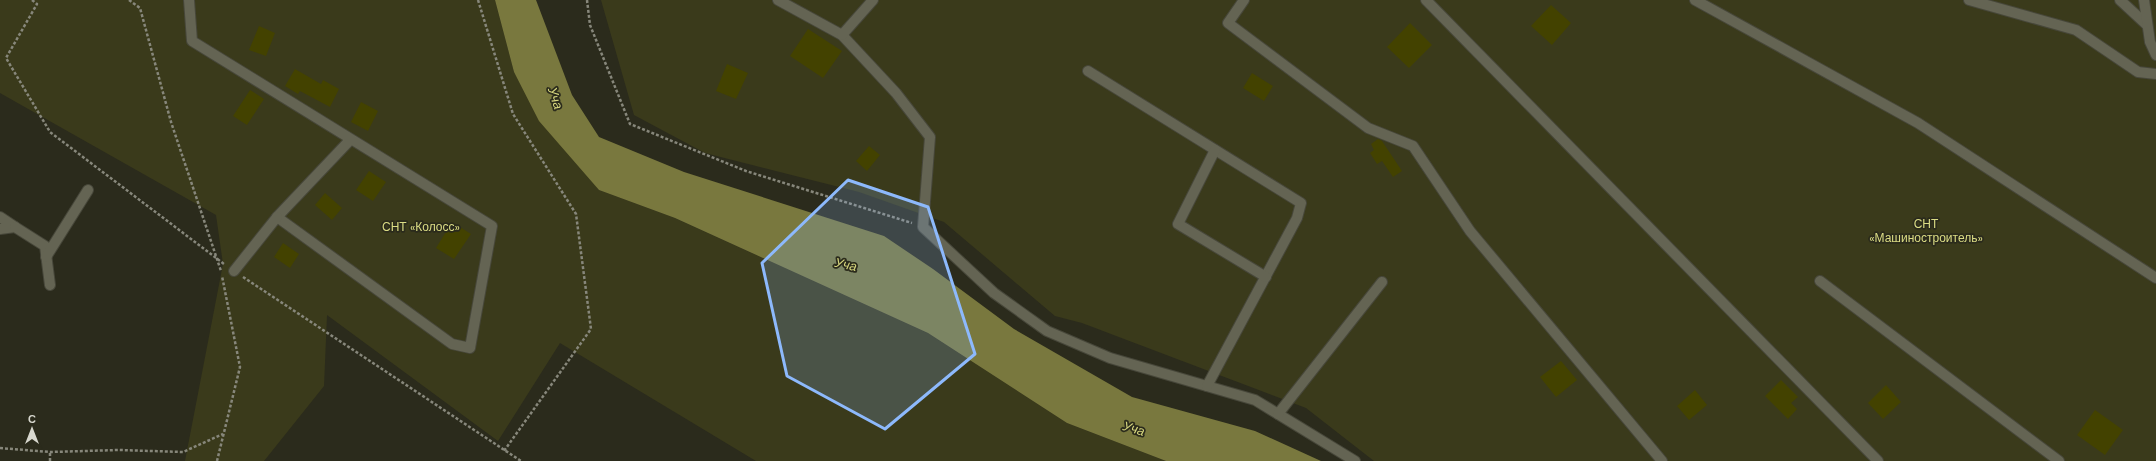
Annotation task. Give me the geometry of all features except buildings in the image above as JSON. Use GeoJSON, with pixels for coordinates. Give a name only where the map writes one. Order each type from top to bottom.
{"type":"FeatureCollection","features":[{"type":"Feature","properties":{"kind":"lane"},"geometry":{"type":"LineString","coordinates":[[189,0],[192,41],[492,226],[470,348],[452,344],[277,218]]}},
{"type":"Feature","properties":{"kind":"lane"},"geometry":{"type":"LineString","coordinates":[[778,0],[842,35],[896,93],[930,137],[924,227],[994,293],[1047,331],[1110,358],[1255,400],[1355,461]]}},
{"type":"Feature","properties":{"kind":"lane"},"geometry":{"type":"LineString","coordinates":[[842,35],[873,0]]}},
{"type":"Feature","properties":{"kind":"lane"},"geometry":{"type":"LineString","coordinates":[[1244,0],[1228,23],[1368,128],[1413,146],[1470,232],[1662,461]]}},
{"type":"Feature","properties":{"kind":"lane"},"geometry":{"type":"LineString","coordinates":[[1426,0],[1878,461]]}},
{"type":"Feature","properties":{"kind":"lane"},"geometry":{"type":"LineString","coordinates":[[1695,0],[1918,122],[2156,278]]}},
{"type":"Feature","properties":{"kind":"lane"},"geometry":{"type":"LineString","coordinates":[[1969,0],[2076,30],[2138,72],[2156,74]]}},
{"type":"Feature","properties":{"kind":"lane"},"geometry":{"type":"LineString","coordinates":[[2120,0],[2147,25]]}},
{"type":"Feature","properties":{"kind":"lane"},"geometry":{"type":"LineString","coordinates":[[2144,0],[2150,42],[2156,55]]}},
{"type":"Feature","properties":{"kind":"lane"},"geometry":{"type":"LineString","coordinates":[[1088,71],[1300,203],[1297,218],[1207,386]]}},
{"type":"Feature","properties":{"kind":"lane"},"geometry":{"type":"LineString","coordinates":[[234,271],[277,218],[351,139]]}},
{"type":"Feature","properties":{"kind":"lane"},"geometry":{"type":"LineString","coordinates":[[1215,150],[1178,224],[1266,277]]}},
{"type":"Feature","properties":{"kind":"lane"},"geometry":{"type":"LineString","coordinates":[[46,256],[88,190]]}},
{"type":"Feature","properties":{"kind":"lane"},"geometry":{"type":"LineString","coordinates":[[0,217],[45,246],[50,285]]}},
{"type":"Feature","properties":{"kind":"lane"},"geometry":{"type":"LineString","coordinates":[[0,229],[15,228]]}},
{"type":"Feature","properties":{"kind":"lane"},"geometry":{"type":"LineString","coordinates":[[1820,281],[2059,461]]}},
{"type":"Feature","properties":{"kind":"lane"},"geometry":{"type":"LineString","coordinates":[[1278,414],[1382,282]]}},
{"type":"Feature","properties":{"kind":"path"},"geometry":{"type":"LineString","coordinates":[[32,0],[36,4],[6,58],[50,132],[234,271],[521,461]]}},
{"type":"Feature","properties":{"kind":"path"},"geometry":{"type":"LineString","coordinates":[[129,0],[140,8],[171,122],[219,260],[240,366],[217,461]]}},
{"type":"Feature","properties":{"kind":"path"},"geometry":{"type":"LineString","coordinates":[[478,0],[513,114],[576,214],[591,329],[504,451]]}},
{"type":"Feature","properties":{"kind":"path"},"geometry":{"type":"LineString","coordinates":[[587,0],[590,25],[630,124],[746,171],[924,227]]}},
{"type":"Feature","properties":{"kind":"path"},"geometry":{"type":"LineString","coordinates":[[0,448],[50,452],[119,450],[183,452],[224,434]]}},
{"type":"Feature","properties":{"kind":"path"},"geometry":{"type":"LineString","coordinates":[[50,452],[50,461]]}},
{"type":"Feature","properties":{"kind":"highlighted area"},"geometry":{"type":"Polygon","coordinates":[[[848,180],[928,207],[975,354],[885,429],[787,376],[762,263],[848,180]]]}},
{"type":"Feature","properties":{"kind":"green space","name":"СНТ «Колосс»"},"geometry":{"type":"Polygon","coordinates":[[[0,0],[495,0],[514,72],[599,190],[675,218],[928,333],[1067,423],[1166,461],[756,461],[560,343],[498,441],[327,315],[324,386],[264,461],[185,461],[223,264],[216,215],[0,93],[0,0]]]}},
{"type":"Feature","properties":{"kind":"green space","name":"СНТ «Машиностроитель»"},"geometry":{"type":"Polygon","coordinates":[[[601,0],[2156,0],[2156,461],[1374,461],[1306,408],[1082,323],[1055,316],[944,222],[859,192],[705,153],[634,115],[601,0]]]}},
{"type":"Feature","properties":{"kind":"water","name":"Уча"},"geometry":{"type":"Polygon","coordinates":[[[495,0],[536,0],[572,95],[599,137],[684,172],[884,236],[933,269],[1014,329],[1132,397],[1255,431],[1321,461],[1166,461],[1067,423],[928,333],[675,218],[599,190],[539,121],[514,72],[495,0]]]}}]}
